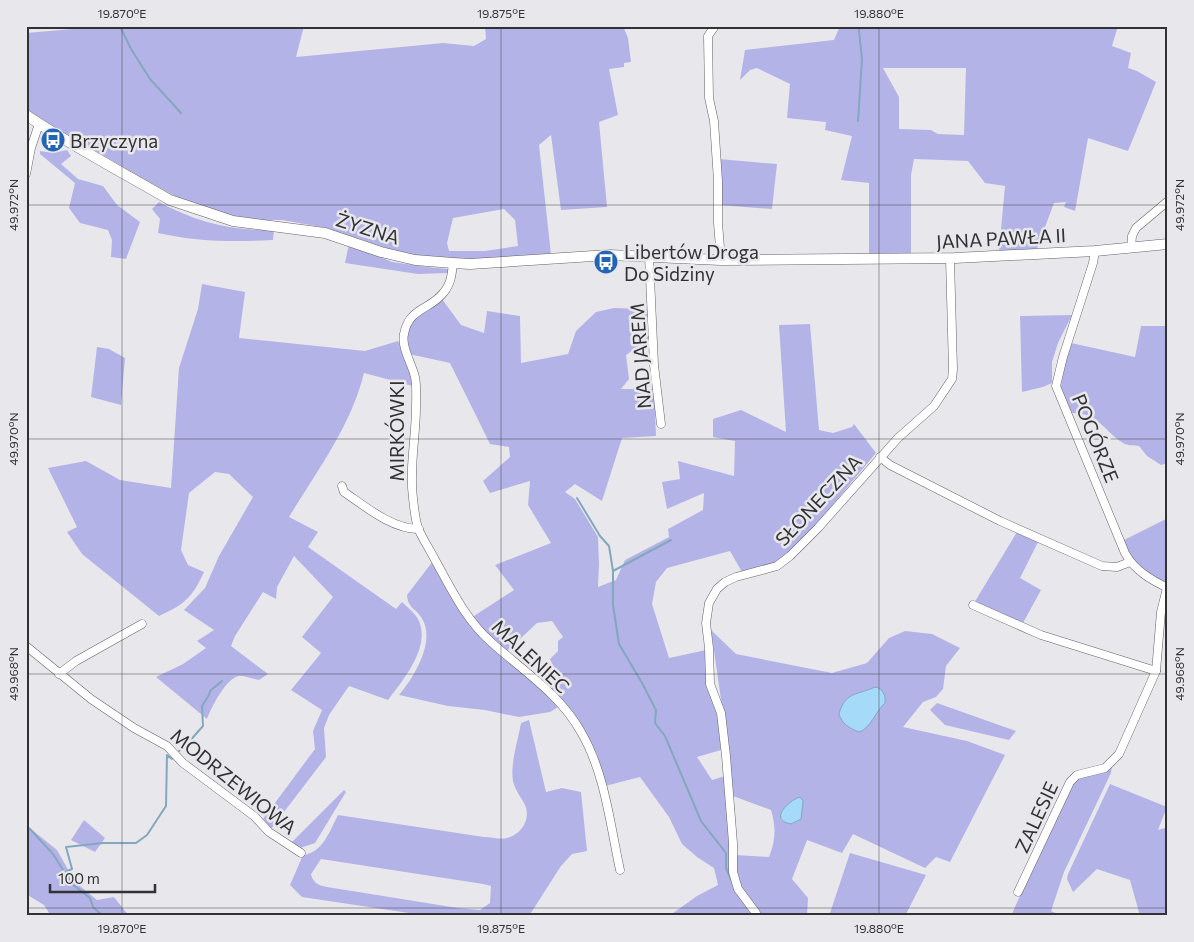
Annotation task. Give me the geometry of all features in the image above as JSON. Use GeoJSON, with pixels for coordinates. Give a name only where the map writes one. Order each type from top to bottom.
{"type":"FeatureCollection","features":[{"type":"Feature","properties":{"kind":"street"},"geometry":{"type":"LineString","coordinates":[[716,26],[708,36],[709,98],[714,121],[721,260]]}},
{"type":"Feature","properties":{"kind":"street","name":"ŻYZNA"},"geometry":{"type":"LineString","coordinates":[[28,116],[170,200],[233,221],[325,233],[381,252],[415,260],[470,264],[609,255],[721,260],[836,260]]}},
{"type":"Feature","properties":{"kind":"street"},"geometry":{"type":"LineString","coordinates":[[26,174],[31,148],[39,124]]}},
{"type":"Feature","properties":{"kind":"street"},"geometry":{"type":"LineString","coordinates":[[1131,248],[1132,236],[1136,228],[1168,201]]}},
{"type":"Feature","properties":{"kind":"street","name":"JANA PAWŁA II"},"geometry":{"type":"LineString","coordinates":[[836,260],[950,259],[1095,251],[1168,244]]}},
{"type":"Feature","properties":{"kind":"street","name":"POGÓRZE"},"geometry":{"type":"LineString","coordinates":[[1095,251],[1056,386],[1130,562],[1153,580],[1167,588]]}},
{"type":"Feature","properties":{"kind":"street","name":"NAD JAREM"},"geometry":{"type":"LineString","coordinates":[[650,256],[654,365],[661,424]]}},
{"type":"Feature","properties":{"kind":"street","name":"SŁONECZNA"},"geometry":{"type":"LineString","coordinates":[[756,916],[756,913],[738,889],[733,872],[734,842],[721,713],[710,684],[706,622],[709,603],[717,589],[725,582],[736,577],[777,566],[790,556],[818,528],[898,438],[927,413],[952,379],[950,259]]}},
{"type":"Feature","properties":{"kind":"street","name":"MIRKÓWKI"},"geometry":{"type":"LineString","coordinates":[[434,556],[419,529],[412,496],[416,408],[415,379],[403,335],[410,317],[439,298],[446,291],[451,278],[453,264]]}},
{"type":"Feature","properties":{"kind":"street"},"geometry":{"type":"LineString","coordinates":[[880,457],[890,465],[1000,521],[1102,566],[1117,567],[1130,562]]}},
{"type":"Feature","properties":{"kind":"street"},"geometry":{"type":"LineString","coordinates":[[342,486],[344,492],[376,514],[407,529],[419,529]]}},
{"type":"Feature","properties":{"kind":"street","name":"MALENIEC"},"geometry":{"type":"LineString","coordinates":[[434,556],[453,594],[469,619],[490,641],[553,695],[581,731],[594,759],[602,784],[620,870]]}},
{"type":"Feature","properties":{"kind":"street","name":"ZALESIE"},"geometry":{"type":"LineString","coordinates":[[1018,892],[1070,782],[1076,775],[1105,768],[1119,754],[1156,671],[1161,612],[1167,588]]}},
{"type":"Feature","properties":{"kind":"street"},"geometry":{"type":"LineString","coordinates":[[972,605],[1041,635],[1156,671]]}},
{"type":"Feature","properties":{"kind":"street"},"geometry":{"type":"LineString","coordinates":[[59,674],[76,661],[142,624]]}},
{"type":"Feature","properties":{"kind":"street","name":"MODRZEWIOWA"},"geometry":{"type":"LineString","coordinates":[[26,646],[96,703],[166,746],[183,764],[254,816],[269,832],[301,853]]}},
{"type":"Feature","properties":{"kind":"shaded area"},"geometry":{"type":"Polygon","coordinates":[[[73,26],[304,26],[296,57],[443,43],[474,46],[486,39],[485,26],[623,26],[628,38],[631,62],[624,63],[624,67],[609,69],[618,115],[599,122],[607,207],[561,210],[551,135],[539,145],[551,255],[484,260],[416,258],[327,228],[282,220],[251,220],[216,213],[175,196],[26,112],[26,33],[73,29],[73,26]],[[504,209],[453,218],[447,243],[449,251],[485,251],[518,246],[515,220],[504,209]]]}},
{"type":"Feature","properties":{"kind":"shaded area"},"geometry":{"type":"Polygon","coordinates":[[[840,26],[1118,26],[1112,46],[1131,53],[1128,68],[1156,82],[1128,151],[1088,138],[1075,211],[1064,207],[1066,202],[1054,203],[1036,251],[999,251],[1005,186],[985,183],[968,161],[914,159],[911,175],[911,253],[869,254],[869,183],[841,180],[852,136],[825,130],[826,122],[787,118],[790,84],[757,68],[750,70],[740,80],[745,50],[834,40],[840,26]],[[883,68],[899,97],[899,129],[931,130],[938,134],[964,135],[966,68],[883,68]]]}},
{"type":"Feature","properties":{"kind":"shaded area"},"geometry":{"type":"Polygon","coordinates":[[[67,150],[71,156],[61,164],[78,179],[103,186],[117,205],[140,222],[126,259],[111,257],[112,240],[108,230],[80,223],[69,208],[75,183],[40,154],[40,151],[53,153],[67,150]]]}},
{"type":"Feature","properties":{"kind":"shaded area"},"geometry":{"type":"Polygon","coordinates":[[[719,159],[777,164],[772,209],[719,205],[719,159]]]}},
{"type":"Feature","properties":{"kind":"shaded area"},"geometry":{"type":"Polygon","coordinates":[[[159,202],[187,215],[214,224],[243,229],[274,230],[273,240],[215,241],[158,233],[160,219],[152,209],[159,202]]]}},
{"type":"Feature","properties":{"kind":"shaded area"},"geometry":{"type":"Polygon","coordinates":[[[349,244],[392,262],[448,269],[448,273],[418,274],[345,263],[349,244]]]}},
{"type":"Feature","properties":{"kind":"shaded area"},"geometry":{"type":"Polygon","coordinates":[[[202,284],[245,292],[239,338],[365,351],[398,341],[409,369],[413,386],[364,373],[358,393],[342,430],[289,517],[318,532],[308,547],[396,609],[402,602],[412,612],[418,619],[421,629],[419,651],[408,673],[388,700],[349,686],[329,715],[324,728],[326,757],[271,829],[263,819],[315,749],[313,731],[322,710],[291,690],[321,653],[302,637],[333,597],[294,556],[277,587],[276,599],[263,592],[235,636],[231,646],[268,674],[259,680],[242,676],[235,677],[220,693],[207,719],[156,677],[183,664],[206,648],[197,641],[214,630],[184,610],[205,588],[219,556],[253,497],[229,474],[215,472],[189,493],[181,550],[188,565],[204,572],[196,588],[182,604],[159,616],[82,554],[67,532],[77,527],[48,468],[86,461],[120,480],[171,488],[179,368],[198,309],[202,284]]]}},
{"type":"Feature","properties":{"kind":"shaded area"},"geometry":{"type":"Polygon","coordinates":[[[442,299],[461,325],[484,333],[487,311],[520,316],[521,363],[568,354],[576,331],[596,312],[614,308],[648,309],[650,339],[626,355],[629,379],[621,389],[654,389],[656,436],[622,438],[602,501],[575,484],[565,492],[575,499],[598,537],[598,587],[616,580],[625,560],[669,537],[668,529],[703,510],[704,493],[667,509],[662,482],[680,479],[678,461],[734,476],[735,441],[713,437],[713,419],[741,410],[786,432],[779,325],[810,324],[819,430],[833,433],[852,427],[854,424],[876,453],[795,550],[776,562],[742,572],[730,551],[667,568],[656,582],[652,604],[669,658],[706,650],[719,722],[721,750],[697,757],[712,780],[725,776],[731,876],[755,916],[669,916],[697,896],[718,885],[714,868],[682,844],[669,817],[640,777],[605,786],[597,754],[577,723],[544,682],[557,675],[550,659],[558,651],[558,641],[563,637],[552,621],[537,623],[506,652],[471,618],[514,590],[495,565],[551,543],[528,505],[530,481],[490,493],[483,481],[510,457],[509,447],[490,444],[450,363],[409,354],[408,332],[410,325],[418,315],[442,299]]]}},
{"type":"Feature","properties":{"kind":"shaded area"},"geometry":{"type":"Polygon","coordinates":[[[1072,315],[1058,343],[1052,362],[1052,383],[1022,392],[1020,316],[1072,315]]]}},
{"type":"Feature","properties":{"kind":"shaded area"},"geometry":{"type":"Polygon","coordinates":[[[1141,326],[1168,326],[1168,463],[1161,465],[1147,456],[1139,446],[1123,443],[1089,416],[1072,413],[1061,391],[1062,366],[1071,343],[1135,357],[1141,326]]]}},
{"type":"Feature","properties":{"kind":"shaded area"},"geometry":{"type":"Polygon","coordinates":[[[97,347],[109,349],[125,358],[121,405],[91,397],[97,347]]]}},
{"type":"Feature","properties":{"kind":"shaded area"},"geometry":{"type":"Polygon","coordinates":[[[1168,518],[1168,585],[1149,575],[1135,563],[1122,541],[1168,518]]]}},
{"type":"Feature","properties":{"kind":"shaded area"},"geometry":{"type":"Polygon","coordinates":[[[1017,532],[1038,542],[1020,578],[1041,590],[1023,623],[974,603],[1017,532]]]}},
{"type":"Feature","properties":{"kind":"shaded area"},"geometry":{"type":"Polygon","coordinates":[[[433,561],[465,617],[548,693],[558,707],[550,712],[519,717],[485,710],[448,706],[399,695],[422,658],[426,636],[425,626],[421,617],[410,605],[407,595],[433,561]]]}},
{"type":"Feature","properties":{"kind":"shaded area"},"geometry":{"type":"Polygon","coordinates":[[[711,630],[736,654],[832,673],[867,663],[889,638],[905,631],[932,634],[960,648],[946,666],[943,689],[936,697],[923,702],[903,727],[967,741],[1005,755],[950,862],[936,857],[925,868],[853,834],[842,853],[807,840],[792,879],[808,898],[807,916],[758,916],[741,887],[737,873],[736,855],[769,857],[774,839],[774,822],[771,810],[733,796],[711,630]]]}},
{"type":"Feature","properties":{"kind":"shaded area"},"geometry":{"type":"Polygon","coordinates":[[[875,687],[883,693],[885,703],[870,724],[859,732],[844,723],[839,714],[849,697],[875,687]]]}},
{"type":"Feature","properties":{"kind":"shaded area"},"geometry":{"type":"Polygon","coordinates":[[[937,703],[1016,731],[1009,740],[945,725],[930,710],[937,703]]]}},
{"type":"Feature","properties":{"kind":"shaded area"},"geometry":{"type":"Polygon","coordinates":[[[529,720],[546,792],[562,788],[581,792],[587,851],[572,854],[561,866],[529,916],[429,916],[302,897],[290,885],[303,855],[316,850],[321,845],[329,834],[338,815],[499,839],[507,838],[517,833],[524,825],[527,816],[527,810],[515,787],[512,775],[513,760],[521,723],[529,720]],[[321,859],[311,874],[316,883],[327,887],[480,910],[490,903],[491,886],[321,859]]]}},
{"type":"Feature","properties":{"kind":"shaded area"},"geometry":{"type":"Polygon","coordinates":[[[1112,766],[1111,773],[1064,872],[1051,911],[1062,916],[1011,916],[1053,822],[1077,776],[1112,766]]]}},
{"type":"Feature","properties":{"kind":"shaded area"},"geometry":{"type":"Polygon","coordinates":[[[1110,784],[1167,807],[1158,830],[1168,827],[1168,916],[1140,916],[1130,880],[1097,869],[1073,892],[1067,879],[1110,784]]]}},
{"type":"Feature","properties":{"kind":"shaded area"},"geometry":{"type":"Polygon","coordinates":[[[344,790],[346,792],[315,843],[300,848],[292,842],[344,790]]]}},
{"type":"Feature","properties":{"kind":"shaded area"},"geometry":{"type":"Polygon","coordinates":[[[800,797],[803,801],[801,819],[791,824],[785,822],[781,819],[782,811],[800,797]]]}},
{"type":"Feature","properties":{"kind":"shaded area"},"geometry":{"type":"Polygon","coordinates":[[[84,820],[105,838],[95,852],[71,840],[84,820]]]}},
{"type":"Feature","properties":{"kind":"shaded area"},"geometry":{"type":"Polygon","coordinates":[[[26,825],[57,850],[75,882],[97,900],[114,897],[129,916],[51,916],[44,905],[26,894],[26,825]]]}},
{"type":"Feature","properties":{"kind":"shaded area"},"geometry":{"type":"Polygon","coordinates":[[[850,853],[926,875],[905,916],[829,916],[850,853]]]}},
{"type":"Feature","properties":{"kind":"waterway"},"geometry":{"type":"LineString","coordinates":[[120,26],[131,49],[150,79],[181,113]]}},
{"type":"Feature","properties":{"kind":"waterway"},"geometry":{"type":"LineString","coordinates":[[858,121],[862,59],[860,26]]}},
{"type":"Feature","properties":{"kind":"waterway"},"geometry":{"type":"LineString","coordinates":[[577,498],[600,536],[609,546],[613,571],[613,605],[619,644],[656,710],[655,723],[665,736],[701,821],[726,853],[726,868],[734,886]]}},
{"type":"Feature","properties":{"kind":"waterway"},"geometry":{"type":"LineString","coordinates":[[613,571],[671,540]]}},
{"type":"Feature","properties":{"kind":"waterway"},"geometry":{"type":"LineString","coordinates":[[179,751],[203,726],[202,706],[210,691],[222,681]]}},
{"type":"Feature","properties":{"kind":"waterway"},"geometry":{"type":"LineString","coordinates":[[65,872],[72,869],[66,847],[103,843],[136,843],[147,835],[166,806],[167,755],[172,759]]}},
{"type":"Feature","properties":{"kind":"waterway"},"geometry":{"type":"LineString","coordinates":[[26,827],[53,854],[72,884],[90,898],[93,907],[103,916]]}},
{"type":"Feature","properties":{"kind":"place","name":"Brzyczyna"},"geometry":{"type":"Point","coordinates":[53,140]}},
{"type":"Feature","properties":{"kind":"place","name":"Libertów Droga Do Sidziny"},"geometry":{"type":"Point","coordinates":[606,262]}}]}
